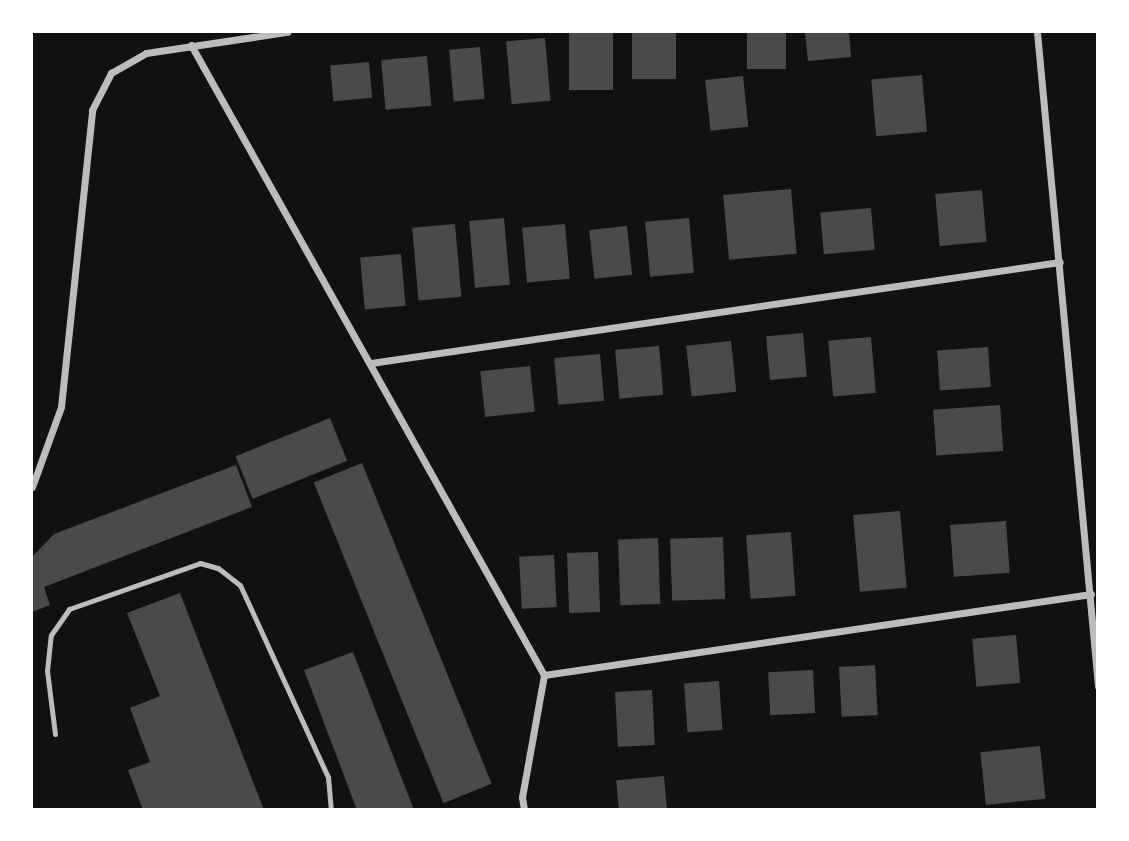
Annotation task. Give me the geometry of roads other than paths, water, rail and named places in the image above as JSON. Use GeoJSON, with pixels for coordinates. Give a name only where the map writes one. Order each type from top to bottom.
{"type":"FeatureCollection","features":[{"type":"Feature","properties":{"kind":"street"},"geometry":{"type":"LineString","coordinates":[[32,488],[61,408],[92,110],[111,73],[146,53],[191,44],[287,32]]}},
{"type":"Feature","properties":{"kind":"street"},"geometry":{"type":"LineString","coordinates":[[1037,32],[1091,594],[1097,686]]}},
{"type":"Feature","properties":{"kind":"street"},"geometry":{"type":"LineString","coordinates":[[191,44],[544,675],[522,797],[524,810]]}},
{"type":"Feature","properties":{"kind":"street"},"geometry":{"type":"LineString","coordinates":[[371,363],[1060,261]]}},
{"type":"Feature","properties":{"kind":"street"},"geometry":{"type":"LineString","coordinates":[[544,675],[1091,594]]}},
{"type":"Feature","properties":{"kind":"lane"},"geometry":{"type":"LineString","coordinates":[[55,734],[47,671],[51,635],[69,610],[200,563],[218,568],[240,585],[328,777],[331,810]]}}]}
